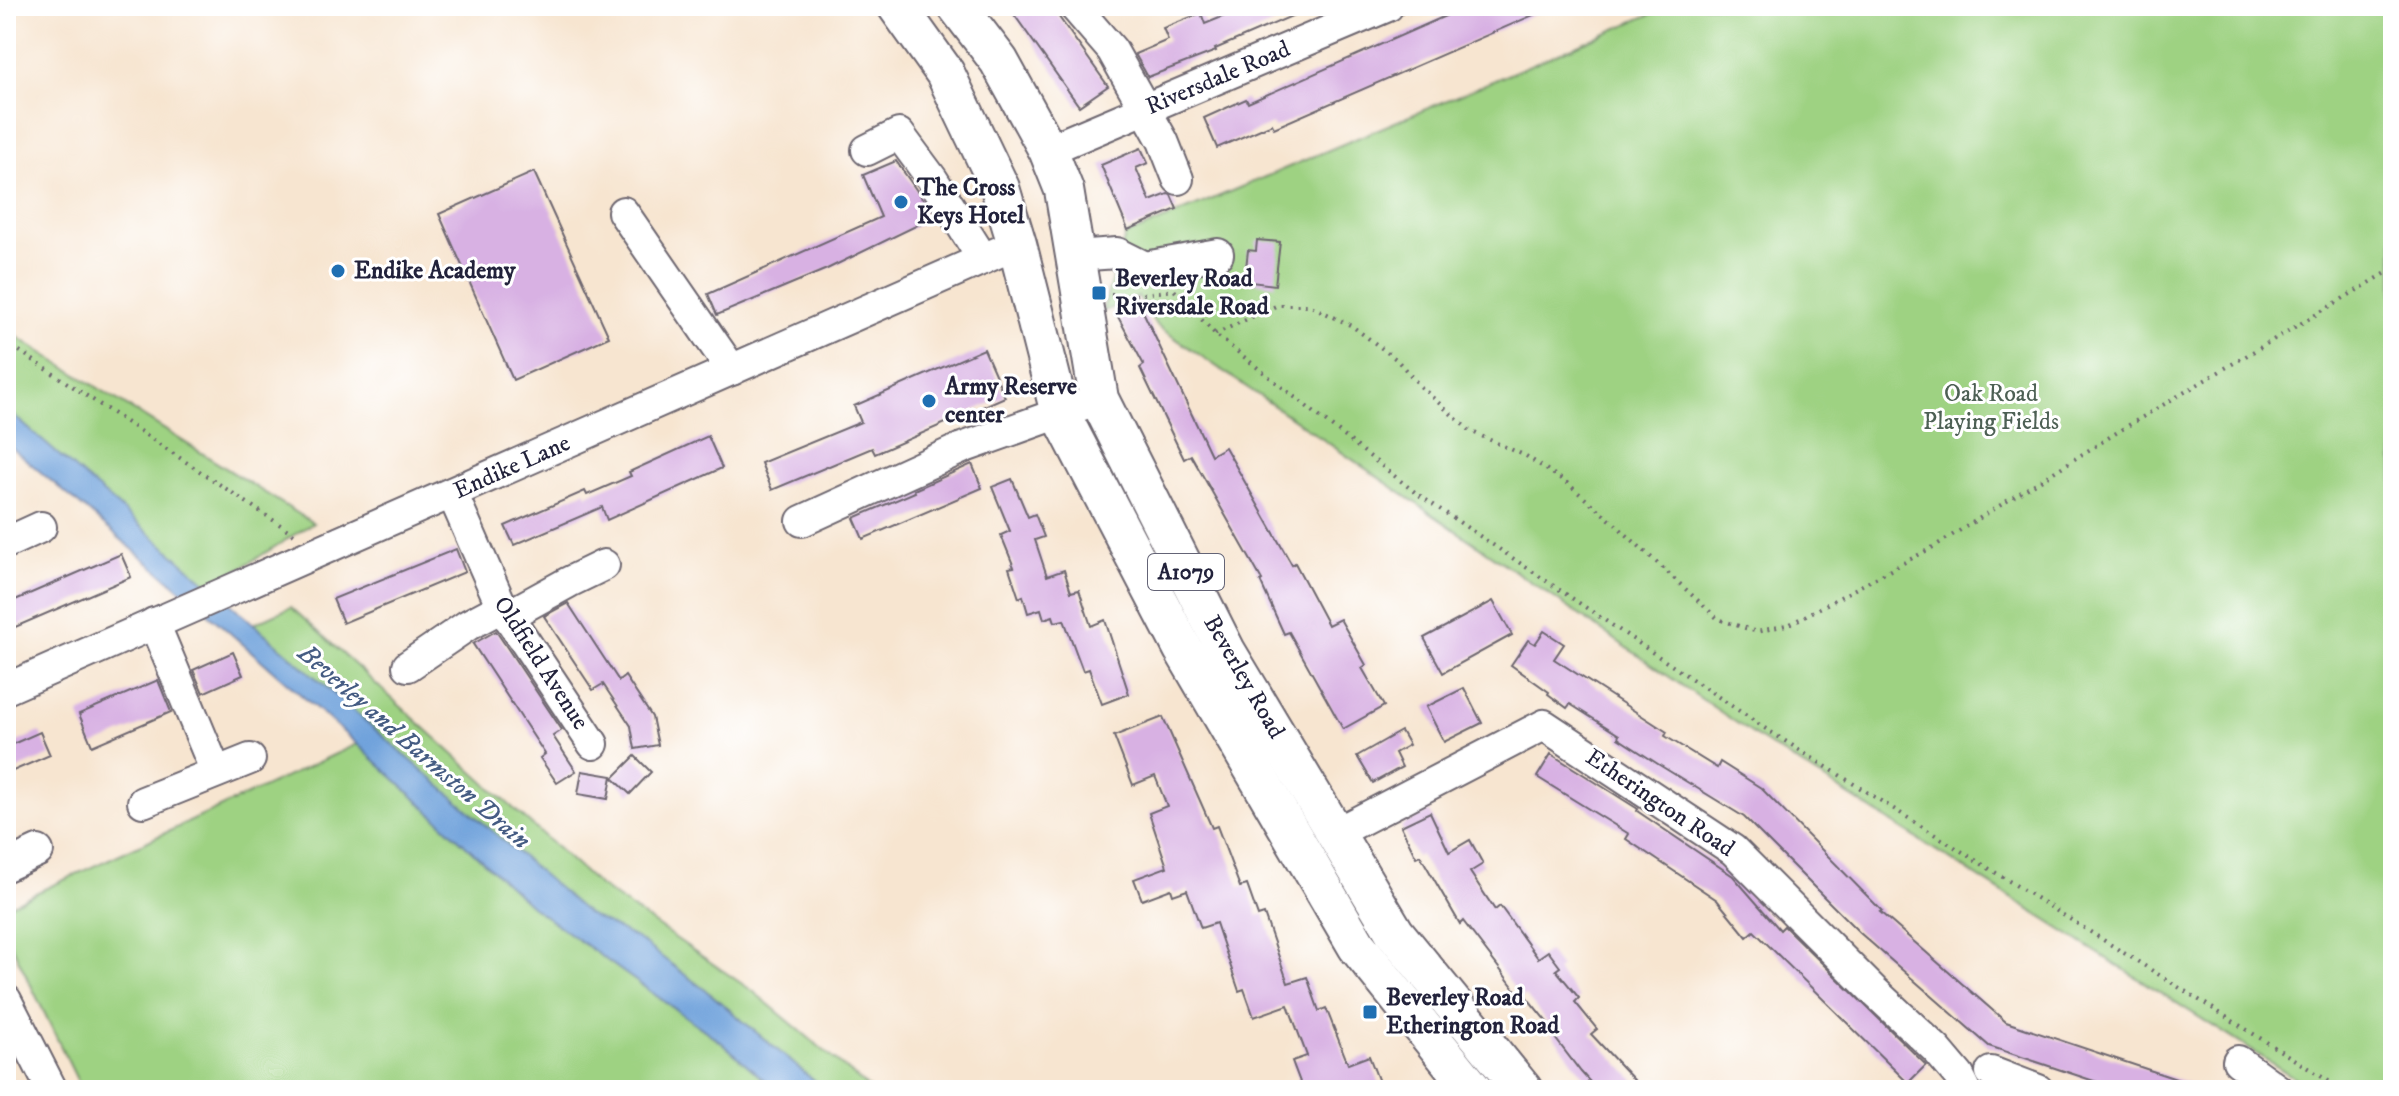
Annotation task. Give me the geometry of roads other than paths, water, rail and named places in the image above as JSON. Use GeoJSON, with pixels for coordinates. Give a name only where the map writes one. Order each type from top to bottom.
{"type":"FeatureCollection","features":[{"type":"Feature","properties":{"kind":"main road","name":"Beverley Road"},"geometry":{"type":"LineString","coordinates":[[897,6],[945,73],[1000,188],[1060,413],[1183,649],[1357,946],[1473,1090]]}},
{"type":"Feature","properties":{"kind":"main road","name":"Beverley Road"},"geometry":{"type":"LineString","coordinates":[[957,6],[999,61],[1048,150],[1064,190],[1099,399],[1226,651],[1395,933],[1523,1090]]}},
{"type":"Feature","properties":{"kind":"main road"},"geometry":{"type":"LineString","coordinates":[[974,134],[1018,95]]}},
{"type":"Feature","properties":{"kind":"main road"},"geometry":{"type":"LineString","coordinates":[[1140,566],[1174,549]]}},
{"type":"Feature","properties":{"kind":"main road"},"geometry":{"type":"LineString","coordinates":[[1257,776],[1290,757]]}},
{"type":"Feature","properties":{"kind":"main road"},"geometry":{"type":"LineString","coordinates":[[1345,925],[1377,904]]}},
{"type":"Feature","properties":{"kind":"street"},"geometry":{"type":"LineString","coordinates":[[1074,6],[1112,50],[1163,141],[1178,179]]}},
{"type":"Feature","properties":{"kind":"street","name":"Riversdale Road"},"geometry":{"type":"LineString","coordinates":[[1048,150],[1388,6]]}},
{"type":"Feature","properties":{"kind":"street"},"geometry":{"type":"LineString","coordinates":[[867,150],[899,134],[933,180],[983,259]]}},
{"type":"Feature","properties":{"kind":"street"},"geometry":{"type":"LineString","coordinates":[[623,212],[732,370]]}},
{"type":"Feature","properties":{"kind":"street","name":"Endike Lane"},"geometry":{"type":"LineString","coordinates":[[6,689],[1017,244]]}},
{"type":"Feature","properties":{"kind":"street"},"geometry":{"type":"LineString","coordinates":[[1076,267],[1117,253],[1145,267],[1218,254]]}},
{"type":"Feature","properties":{"kind":"street"},"geometry":{"type":"LineString","coordinates":[[802,521],[962,448],[1099,399]]}},
{"type":"Feature","properties":{"kind":"street","name":"Oldfield Avenue"},"geometry":{"type":"LineString","coordinates":[[452,493],[505,612],[593,744]]}},
{"type":"Feature","properties":{"kind":"street"},"geometry":{"type":"LineString","coordinates":[[6,543],[41,527]]}},
{"type":"Feature","properties":{"kind":"street"},"geometry":{"type":"LineString","coordinates":[[408,666],[468,625],[505,612],[604,565]]}},
{"type":"Feature","properties":{"kind":"street"},"geometry":{"type":"LineString","coordinates":[[154,623],[216,772]]}},
{"type":"Feature","properties":{"kind":"street","name":"Etherington Road"},"geometry":{"type":"LineString","coordinates":[[1336,833],[1544,725],[1733,850],[1937,1050],[1963,1083]]}},
{"type":"Feature","properties":{"kind":"street"},"geometry":{"type":"LineString","coordinates":[[143,802],[250,759]]}},
{"type":"Feature","properties":{"kind":"street"},"geometry":{"type":"LineString","coordinates":[[6,866],[38,851]]}},
{"type":"Feature","properties":{"kind":"street"},"geometry":{"type":"LineString","coordinates":[[6,1000],[52,1090]]}},
{"type":"Feature","properties":{"kind":"street"},"geometry":{"type":"LineString","coordinates":[[2238,1061],[2278,1090]]}},
{"type":"Feature","properties":{"kind":"street"},"geometry":{"type":"LineString","coordinates":[[1991,1072],[2038,1090]]}},
{"type":"Feature","properties":{"kind":"water"},"geometry":{"type":"Polygon","coordinates":[[[6,409],[588,914],[638,939],[713,996],[825,1090],[776,1090],[721,1042],[531,906],[357,744],[173,583],[6,443],[6,409]]]}},
{"type":"Feature","properties":{"kind":"place","name":"The Cross Keys Hotel"},"geometry":{"type":"Point","coordinates":[901,202]}},
{"type":"Feature","properties":{"kind":"place","name":"Endike Academy"},"geometry":{"type":"Point","coordinates":[338,271]}},
{"type":"Feature","properties":{"kind":"place","name":"Beverley Road Riversdale Road"},"geometry":{"type":"Point","coordinates":[1099,293]}},
{"type":"Feature","properties":{"kind":"place","name":"Army Reserve center"},"geometry":{"type":"Point","coordinates":[929,401]}},
{"type":"Feature","properties":{"kind":"place","name":"Beverley Road Etherington Road"},"geometry":{"type":"Point","coordinates":[1370,1012]}},
{"type":"Feature","properties":{"kind":"park label","name":"Oak Road Playing Fields"},"geometry":{"type":"Point","coordinates":[1991,408]}},
{"type":"Feature","properties":{"kind":"water label","name":"Beverley and Barmston Drain"},"geometry":{"type":"Point","coordinates":[414,747]}}]}
